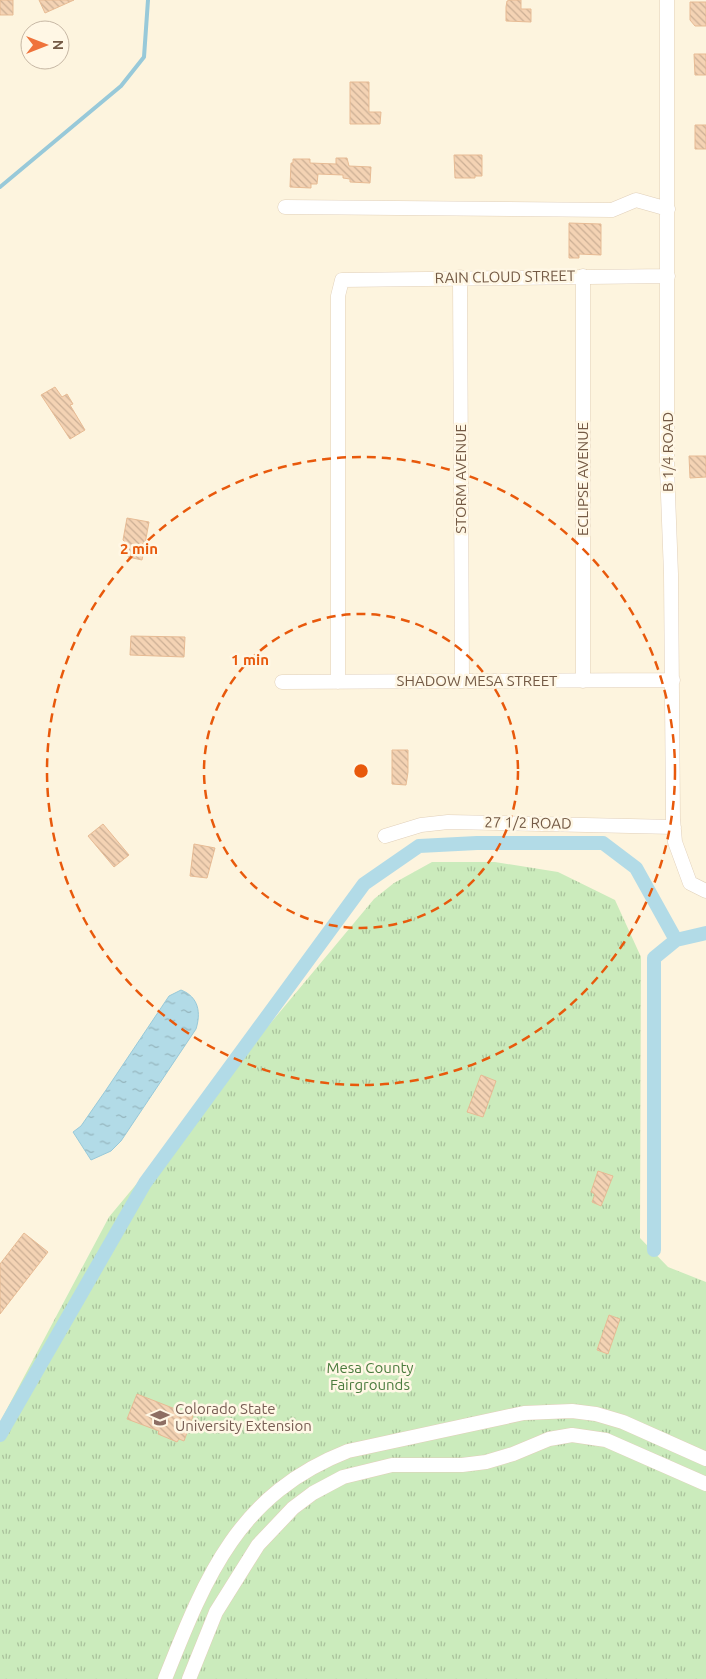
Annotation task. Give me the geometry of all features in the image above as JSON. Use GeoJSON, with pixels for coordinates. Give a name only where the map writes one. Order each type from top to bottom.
{"type":"FeatureCollection","features":[{"type":"Feature","properties":{"kind":"street","name":"B 1/4 ROAD"},"geometry":{"type":"LineString","coordinates":[[667,0],[667,468],[673,680],[674,827],[675,842],[690,883],[706,891]]}},
{"type":"Feature","properties":{"kind":"street"},"geometry":{"type":"LineString","coordinates":[[285,207],[612,210],[636,200],[668,208]]}},
{"type":"Feature","properties":{"kind":"street","name":"ECLIPSE AVENUE"},"geometry":{"type":"LineString","coordinates":[[582,276],[583,681]]}},
{"type":"Feature","properties":{"kind":"street","name":"RAIN CLOUD STREET"},"geometry":{"type":"LineString","coordinates":[[338,682],[338,296],[342,280],[460,277],[668,276]]}},
{"type":"Feature","properties":{"kind":"street","name":"STORM AVENUE"},"geometry":{"type":"LineString","coordinates":[[460,277],[462,681]]}},
{"type":"Feature","properties":{"kind":"street","name":"SHADOW MESA STREET"},"geometry":{"type":"LineString","coordinates":[[282,682],[673,680]]}},
{"type":"Feature","properties":{"kind":"street","name":"27 1/2 ROAD"},"geometry":{"type":"LineString","coordinates":[[385,836],[421,825],[448,822],[674,827]]}},
{"type":"Feature","properties":{"kind":"street"},"geometry":{"type":"LineString","coordinates":[[165,1679],[195,1602],[235,1535],[271,1496],[294,1478],[323,1461],[348,1452],[524,1413],[572,1411],[623,1422],[706,1459]]}},
{"type":"Feature","properties":{"kind":"street"},"geometry":{"type":"LineString","coordinates":[[189,1679],[216,1612],[258,1545],[293,1508],[313,1493],[343,1477],[392,1465],[462,1465],[486,1462],[513,1454],[548,1439],[572,1435],[606,1440],[706,1484]]}},
{"type":"Feature","properties":{"kind":"green space","name":"Mesa County Fairgrounds"},"geometry":{"type":"Polygon","coordinates":[[[432,862],[495,862],[558,872],[615,900],[641,957],[640,1238],[668,1267],[706,1282],[706,1679],[0,1679],[0,1422],[109,1217],[374,899],[394,883],[432,862]]]}},
{"type":"Feature","properties":{"kind":"water"},"geometry":{"type":"Polygon","coordinates":[[[181,990],[192,997],[197,1006],[196,1029],[121,1141],[111,1151],[91,1160],[73,1132],[81,1126],[169,996],[181,990]]]}},
{"type":"Feature","properties":{"kind":"building"},"geometry":{"type":"Polygon","coordinates":[[[0,0],[13,0],[13,15],[0,15],[0,0]]]}},
{"type":"Feature","properties":{"kind":"building"},"geometry":{"type":"Polygon","coordinates":[[[39,0],[74,0],[45,13],[39,0]]]}},
{"type":"Feature","properties":{"kind":"building"},"geometry":{"type":"Polygon","coordinates":[[[521,0],[521,9],[531,9],[531,22],[506,21],[507,1],[521,0]]]}},
{"type":"Feature","properties":{"kind":"building"},"geometry":{"type":"Polygon","coordinates":[[[690,2],[706,2],[706,26],[695,26],[690,20],[690,2]]]}},
{"type":"Feature","properties":{"kind":"building"},"geometry":{"type":"Polygon","coordinates":[[[694,54],[706,54],[706,75],[695,75],[694,54]]]}},
{"type":"Feature","properties":{"kind":"building"},"geometry":{"type":"Polygon","coordinates":[[[350,82],[369,82],[369,112],[381,112],[380,124],[350,124],[350,82]]]}},
{"type":"Feature","properties":{"kind":"building"},"geometry":{"type":"Polygon","coordinates":[[[695,125],[706,125],[706,149],[695,149],[695,125]]]}},
{"type":"Feature","properties":{"kind":"building"},"geometry":{"type":"Polygon","coordinates":[[[454,155],[482,155],[482,176],[455,178],[454,155]]]}},
{"type":"Feature","properties":{"kind":"building"},"geometry":{"type":"Polygon","coordinates":[[[336,158],[347,158],[349,166],[371,167],[370,183],[350,182],[350,179],[343,178],[343,175],[318,174],[317,184],[311,184],[311,188],[290,187],[291,163],[293,163],[293,159],[310,159],[310,163],[336,164],[336,158]]]}},
{"type":"Feature","properties":{"kind":"building"},"geometry":{"type":"Polygon","coordinates":[[[569,223],[601,224],[601,255],[579,254],[579,258],[569,258],[569,223]]]}},
{"type":"Feature","properties":{"kind":"building"},"geometry":{"type":"Polygon","coordinates":[[[55,387],[62,397],[67,394],[73,404],[70,405],[85,430],[70,439],[41,395],[55,387]]]}},
{"type":"Feature","properties":{"kind":"building"},"geometry":{"type":"Polygon","coordinates":[[[689,456],[706,456],[706,477],[690,478],[689,456]]]}},
{"type":"Feature","properties":{"kind":"building"},"geometry":{"type":"Polygon","coordinates":[[[127,518],[149,522],[142,560],[128,557],[127,544],[123,540],[127,518]]]}},
{"type":"Feature","properties":{"kind":"building"},"geometry":{"type":"Polygon","coordinates":[[[131,636],[185,637],[184,657],[130,655],[131,636]]]}},
{"type":"Feature","properties":{"kind":"building"},"geometry":{"type":"Polygon","coordinates":[[[392,750],[408,750],[406,785],[392,784],[392,750]]]}},
{"type":"Feature","properties":{"kind":"building"},"geometry":{"type":"Polygon","coordinates":[[[103,824],[129,855],[114,867],[88,836],[103,824]]]}},
{"type":"Feature","properties":{"kind":"building"},"geometry":{"type":"Polygon","coordinates":[[[194,844],[215,848],[207,878],[190,876],[194,844]]]}},
{"type":"Feature","properties":{"kind":"building"},"geometry":{"type":"Polygon","coordinates":[[[481,1075],[496,1081],[483,1117],[467,1112],[481,1075]]]}},
{"type":"Feature","properties":{"kind":"building"},"geometry":{"type":"Polygon","coordinates":[[[598,1171],[613,1176],[601,1206],[592,1202],[595,1194],[591,1192],[598,1171]]]}},
{"type":"Feature","properties":{"kind":"building"},"geometry":{"type":"Polygon","coordinates":[[[24,1233],[48,1252],[0,1314],[0,1264],[24,1233]]]}},
{"type":"Feature","properties":{"kind":"building"},"geometry":{"type":"Polygon","coordinates":[[[609,1315],[620,1319],[608,1354],[597,1350],[609,1315]]]}},
{"type":"Feature","properties":{"kind":"building","name":"Colorado State University Extension"},"geometry":{"type":"Polygon","coordinates":[[[137,1394],[193,1416],[184,1441],[179,1439],[177,1442],[158,1434],[159,1431],[127,1419],[137,1394]]]}},
{"type":"Feature","properties":{"kind":"waterway"},"geometry":{"type":"LineString","coordinates":[[0,187],[121,86],[144,57],[148,0]]}},
{"type":"Feature","properties":{"kind":"waterway"},"geometry":{"type":"LineString","coordinates":[[0,1435],[145,1183],[364,884],[419,846],[477,843],[603,843],[636,868],[676,940]]}},
{"type":"Feature","properties":{"kind":"waterway"},"geometry":{"type":"LineString","coordinates":[[654,1250],[654,958],[676,940],[706,933]]}},
{"type":"Feature","properties":{"kind":"place","name":"Colorado State University Extension"},"geometry":{"type":"Point","coordinates":[160,1418]}}]}
